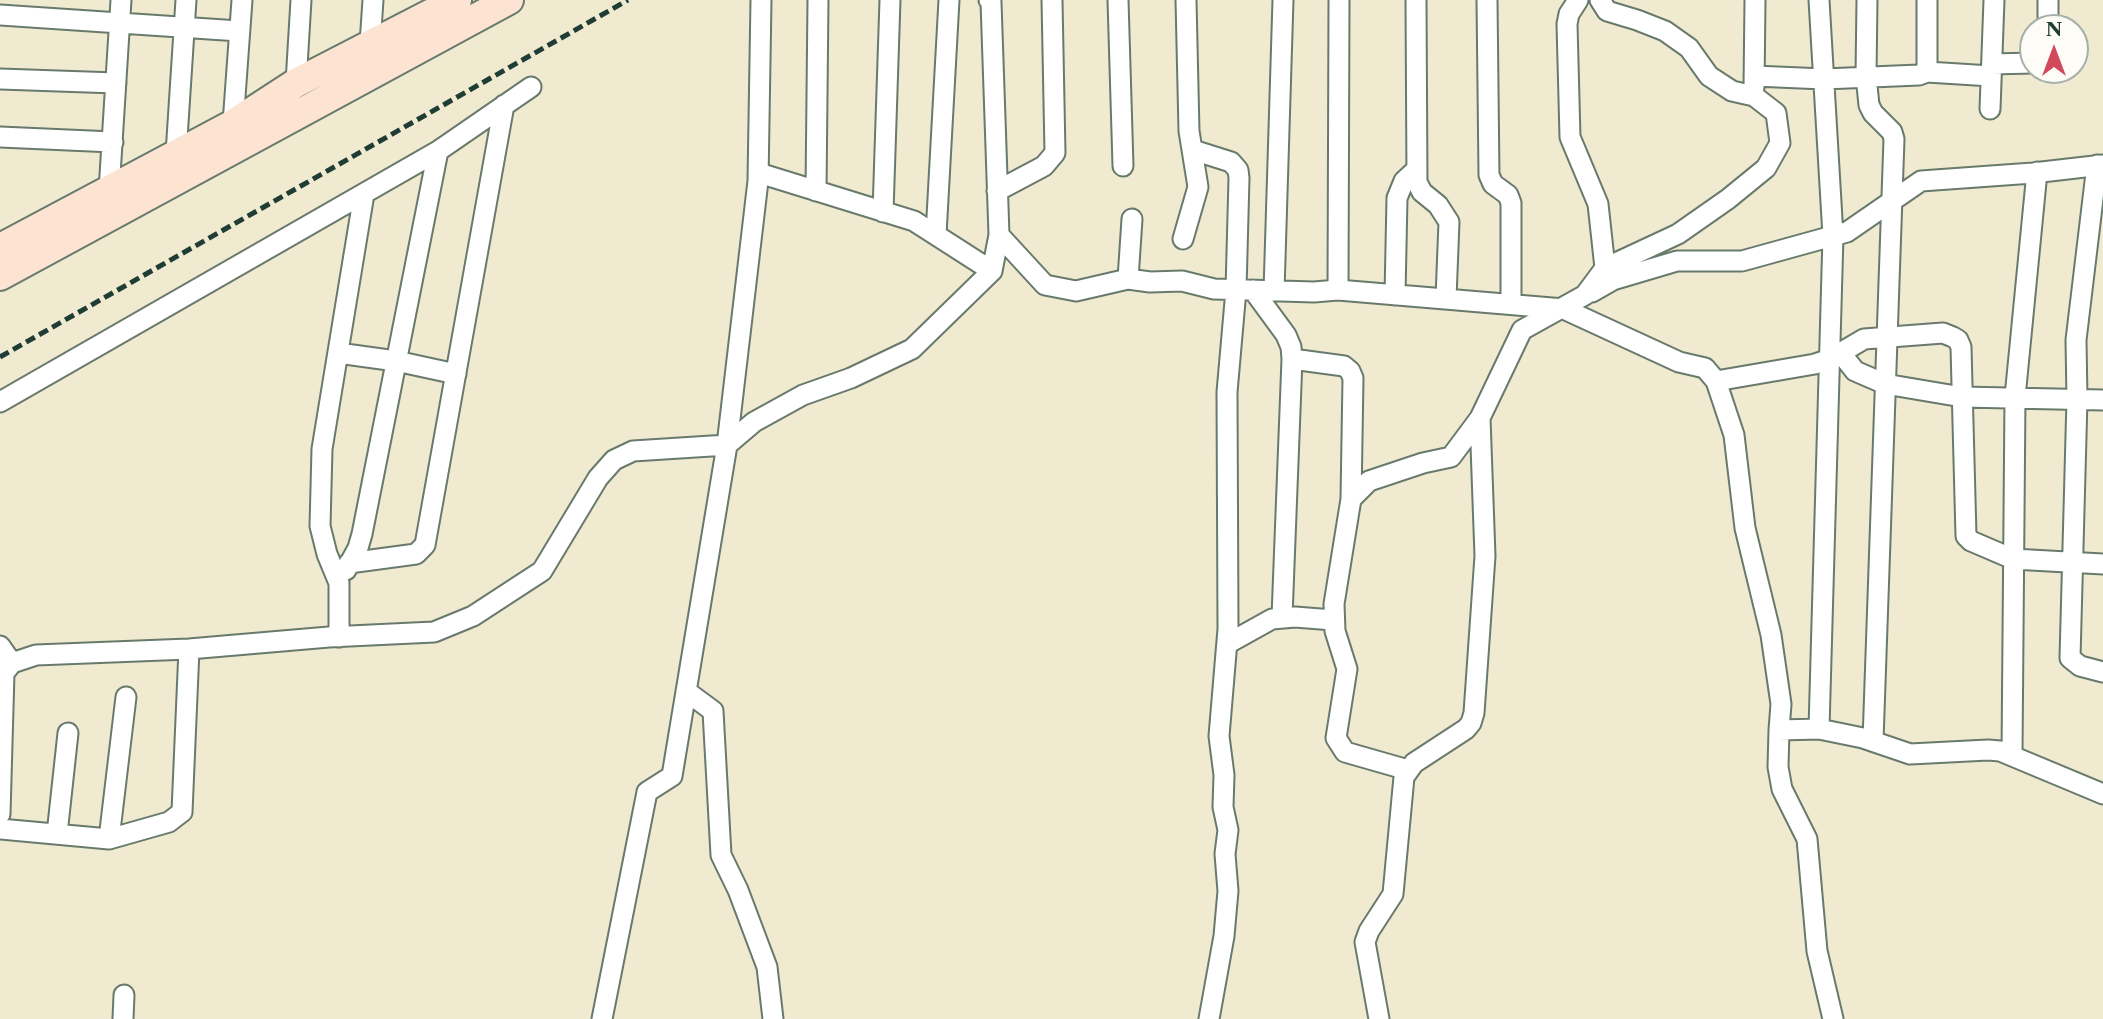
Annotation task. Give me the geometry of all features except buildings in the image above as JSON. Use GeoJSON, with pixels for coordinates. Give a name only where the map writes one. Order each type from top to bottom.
{"type":"FeatureCollection","features":[{"type":"Feature","properties":{"kind":"street"},"geometry":{"type":"LineString","coordinates":[[109,191],[121,0]]}},
{"type":"Feature","properties":{"kind":"street"},"geometry":{"type":"LineString","coordinates":[[176,154],[186,0]]}},
{"type":"Feature","properties":{"kind":"street"},"geometry":{"type":"LineString","coordinates":[[233,124],[242,0]]}},
{"type":"Feature","properties":{"kind":"street"},"geometry":{"type":"LineString","coordinates":[[296,83],[301,0]]}},
{"type":"Feature","properties":{"kind":"street"},"geometry":{"type":"LineString","coordinates":[[370,44],[373,0]]}},
{"type":"Feature","properties":{"kind":"street"},"geometry":{"type":"LineString","coordinates":[[0,248],[233,124],[296,83],[457,0]]}},
{"type":"Feature","properties":{"kind":"street"},"geometry":{"type":"LineString","coordinates":[[0,276],[509,0]]}},
{"type":"Feature","properties":{"kind":"street"},"geometry":{"type":"LineString","coordinates":[[602,1019],[647,792],[672,776],[727,445],[758,173],[761,0]]}},
{"type":"Feature","properties":{"kind":"street"},"geometry":{"type":"LineString","coordinates":[[816,191],[818,0]]}},
{"type":"Feature","properties":{"kind":"street"},"geometry":{"type":"LineString","coordinates":[[883,212],[890,0]]}},
{"type":"Feature","properties":{"kind":"street"},"geometry":{"type":"LineString","coordinates":[[936,235],[949,0]]}},
{"type":"Feature","properties":{"kind":"street"},"geometry":{"type":"LineString","coordinates":[[0,814],[4,673],[12,663],[36,655],[189,649],[434,632],[473,616],[542,571],[598,478],[614,460],[633,451],[727,445],[754,422],[803,395],[851,378],[912,349],[992,271],[999,235],[989,0]]}},
{"type":"Feature","properties":{"kind":"street"},"geometry":{"type":"LineString","coordinates":[[997,191],[1044,166],[1055,153],[1052,0]]}},
{"type":"Feature","properties":{"kind":"street"},"geometry":{"type":"LineString","coordinates":[[1118,0],[1122,166]]}},
{"type":"Feature","properties":{"kind":"street"},"geometry":{"type":"LineString","coordinates":[[1183,239],[1198,187],[1189,131],[1186,0]]}},
{"type":"Feature","properties":{"kind":"street"},"geometry":{"type":"LineString","coordinates":[[1274,291],[1283,0]]}},
{"type":"Feature","properties":{"kind":"street"},"geometry":{"type":"LineString","coordinates":[[1338,290],[1339,0]]}},
{"type":"Feature","properties":{"kind":"street"},"geometry":{"type":"LineString","coordinates":[[1416,0],[1417,181],[1422,192],[1438,205],[1449,222],[1446,298]]}},
{"type":"Feature","properties":{"kind":"street"},"geometry":{"type":"LineString","coordinates":[[1487,0],[1489,176],[1493,184],[1508,195],[1511,203],[1511,303]]}},
{"type":"Feature","properties":{"kind":"street"},"geometry":{"type":"LineString","coordinates":[[1578,0],[1569,14],[1567,24],[1570,137],[1598,204],[1605,268]]}},
{"type":"Feature","properties":{"kind":"street"},"geometry":{"type":"LineString","coordinates":[[1601,0],[1607,11],[1656,27],[1681,42],[1689,48],[1709,76],[1732,92],[1754,86],[1824,79],[1991,70],[2019,65]]}},
{"type":"Feature","properties":{"kind":"street"},"geometry":{"type":"LineString","coordinates":[[1585,295],[1605,268],[1678,234],[1766,168],[1780,143],[1776,113],[1754,86],[1755,0]]}},
{"type":"Feature","properties":{"kind":"street"},"geometry":{"type":"LineString","coordinates":[[1819,0],[1833,236],[1835,355],[1819,729]]}},
{"type":"Feature","properties":{"kind":"street"},"geometry":{"type":"LineString","coordinates":[[1867,0],[1866,76],[1869,105],[1873,113],[1892,132],[1894,139],[1873,741]]}},
{"type":"Feature","properties":{"kind":"street"},"geometry":{"type":"LineString","coordinates":[[1927,0],[1927,72]]}},
{"type":"Feature","properties":{"kind":"street"},"geometry":{"type":"LineString","coordinates":[[1990,109],[1994,0]]}},
{"type":"Feature","properties":{"kind":"street"},"geometry":{"type":"LineString","coordinates":[[0,15],[239,31]]}},
{"type":"Feature","properties":{"kind":"street"},"geometry":{"type":"LineString","coordinates":[[0,79],[116,83]]}},
{"type":"Feature","properties":{"kind":"street"},"geometry":{"type":"LineString","coordinates":[[0,402],[438,151],[531,87]]}},
{"type":"Feature","properties":{"kind":"street"},"geometry":{"type":"LineString","coordinates":[[349,564],[416,554],[425,545],[504,105]]}},
{"type":"Feature","properties":{"kind":"street"},"geometry":{"type":"LineString","coordinates":[[0,136],[113,142]]}},
{"type":"Feature","properties":{"kind":"street"},"geometry":{"type":"LineString","coordinates":[[1193,150],[1231,162],[1238,170],[1245,290],[1227,392],[1227,644],[1219,736],[1224,775],[1223,807],[1228,830],[1225,854],[1228,891],[1224,936],[1209,1019]]}},
{"type":"Feature","properties":{"kind":"street"},"geometry":{"type":"LineString","coordinates":[[339,583],[358,548],[362,534],[438,151]]}},
{"type":"Feature","properties":{"kind":"street"},"geometry":{"type":"LineString","coordinates":[[1351,499],[1369,481],[1423,463],[1451,457],[1480,418],[1522,330],[1613,280],[1677,261],[1742,261],[1847,232],[1921,181],[2100,165],[2076,340],[2077,399],[2070,658],[2080,666],[2103,672]]}},
{"type":"Feature","properties":{"kind":"street"},"geometry":{"type":"LineString","coordinates":[[1395,295],[1397,198],[1404,181],[1417,169]]}},
{"type":"Feature","properties":{"kind":"street"},"geometry":{"type":"LineString","coordinates":[[2011,755],[2015,397],[2037,172]]}},
{"type":"Feature","properties":{"kind":"street"},"geometry":{"type":"LineString","coordinates":[[758,173],[914,221],[992,271]]}},
{"type":"Feature","properties":{"kind":"street"},"geometry":{"type":"LineString","coordinates":[[339,637],[339,583],[327,554],[320,526],[322,449],[364,194]]}},
{"type":"Feature","properties":{"kind":"street"},"geometry":{"type":"LineString","coordinates":[[1128,279],[1132,219]]}},
{"type":"Feature","properties":{"kind":"street"},"geometry":{"type":"LineString","coordinates":[[999,235],[1045,285],[1076,291],[1128,279],[1150,282],[1182,281],[1214,289],[1338,290],[1564,309],[1679,362],[1705,368],[1716,381],[1734,435],[1745,528],[1771,635],[1781,704],[1778,767],[1782,789],[1807,839],[1817,951],[1833,1019]]}},
{"type":"Feature","properties":{"kind":"street"},"geometry":{"type":"LineString","coordinates":[[1245,290],[1286,335],[1292,359],[1282,617]]}},
{"type":"Feature","properties":{"kind":"street"},"geometry":{"type":"LineString","coordinates":[[1716,381],[1815,364],[1857,341],[1887,336],[1943,333],[1958,340],[1961,347],[1966,536],[1971,541],[2013,559],[2103,564]]}},
{"type":"Feature","properties":{"kind":"street"},"geometry":{"type":"LineString","coordinates":[[338,353],[396,361],[456,374]]}},
{"type":"Feature","properties":{"kind":"street"},"geometry":{"type":"LineString","coordinates":[[1835,355],[1855,371],[1885,384],[1962,397],[2103,400]]}},
{"type":"Feature","properties":{"kind":"street"},"geometry":{"type":"LineString","coordinates":[[1292,359],[1344,366],[1353,378],[1351,499],[1333,620],[1347,668],[1336,730],[1338,744],[1345,752],[1408,770]]}},
{"type":"Feature","properties":{"kind":"street"},"geometry":{"type":"LineString","coordinates":[[1379,1019],[1365,942],[1393,894],[1404,777],[1414,764],[1466,729],[1474,713],[1485,556],[1480,418]]}},
{"type":"Feature","properties":{"kind":"street"},"geometry":{"type":"LineString","coordinates":[[1227,644],[1272,619],[1282,617],[1333,620]]}},
{"type":"Feature","properties":{"kind":"street"},"geometry":{"type":"LineString","coordinates":[[0,646],[12,663]]}},
{"type":"Feature","properties":{"kind":"street"},"geometry":{"type":"LineString","coordinates":[[0,830],[109,839],[169,822],[182,812],[189,649]]}},
{"type":"Feature","properties":{"kind":"street"},"geometry":{"type":"LineString","coordinates":[[686,691],[713,711],[721,855],[738,890],[767,967],[773,1019]]}},
{"type":"Feature","properties":{"kind":"street"},"geometry":{"type":"LineString","coordinates":[[109,839],[125,697]]}},
{"type":"Feature","properties":{"kind":"street"},"geometry":{"type":"LineString","coordinates":[[1779,730],[1819,729],[1873,741],[1910,754],[1989,750],[2011,755],[2103,794]]}},
{"type":"Feature","properties":{"kind":"street"},"geometry":{"type":"LineString","coordinates":[[57,834],[68,733]]}},
{"type":"Feature","properties":{"kind":"street"},"geometry":{"type":"LineString","coordinates":[[122,1019],[124,995]]}},
{"type":"Feature","properties":{"kind":"railway"},"geometry":{"type":"LineString","coordinates":[[0,357],[628,0]]}}]}
